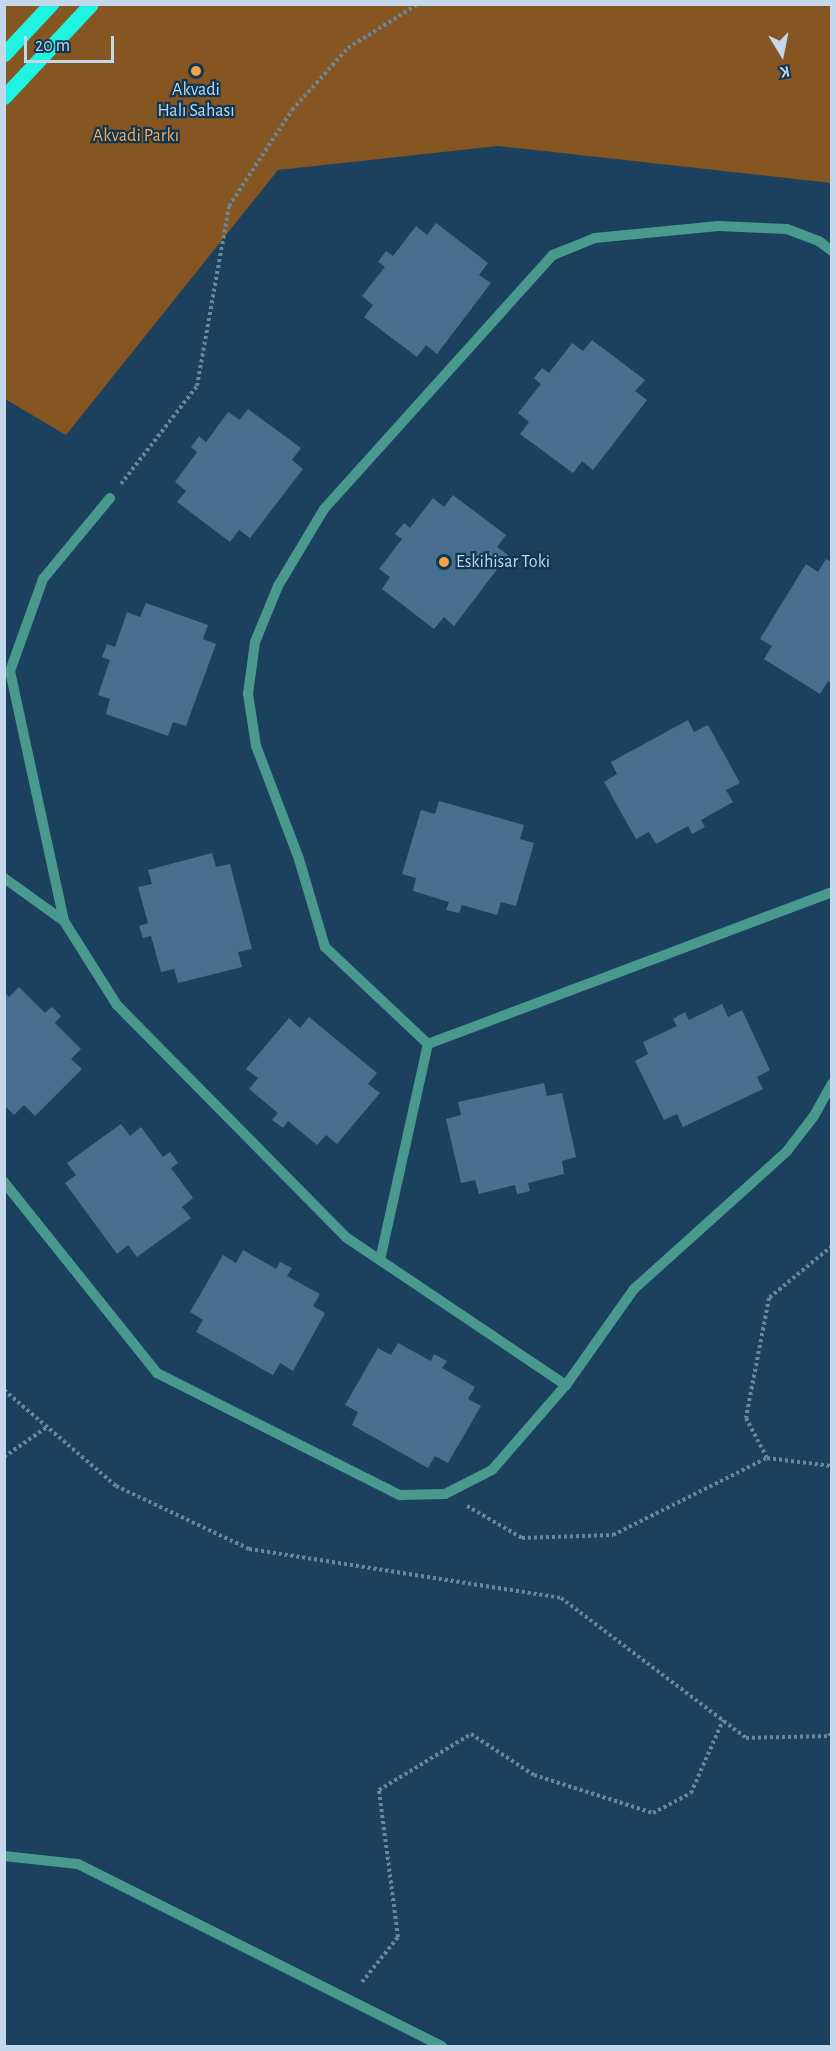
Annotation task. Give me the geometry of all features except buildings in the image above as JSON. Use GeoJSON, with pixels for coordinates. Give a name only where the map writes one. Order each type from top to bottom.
{"type":"FeatureCollection","features":[{"type":"Feature","properties":{"kind":"main road"},"geometry":{"type":"LineString","coordinates":[[4,54],[51,4]]}},
{"type":"Feature","properties":{"kind":"main road"},"geometry":{"type":"LineString","coordinates":[[4,97],[91,4]]}},
{"type":"Feature","properties":{"kind":"street"},"geometry":{"type":"LineString","coordinates":[[428,1044],[325,947],[299,859],[256,746],[248,694],[252,663],[255,642],[278,586],[324,509],[553,255],[595,238],[718,225],[787,229],[819,241],[831,251]]}},
{"type":"Feature","properties":{"kind":"street"},"geometry":{"type":"LineString","coordinates":[[110,498],[43,579],[10,671],[64,921],[117,1005],[347,1238],[566,1385]]}},
{"type":"Feature","properties":{"kind":"street"},"geometry":{"type":"LineString","coordinates":[[4,878],[64,921]]}},
{"type":"Feature","properties":{"kind":"street"},"geometry":{"type":"LineString","coordinates":[[428,1044],[831,892]]}},
{"type":"Feature","properties":{"kind":"street"},"geometry":{"type":"LineString","coordinates":[[380,1260],[428,1044]]}},
{"type":"Feature","properties":{"kind":"street"},"geometry":{"type":"LineString","coordinates":[[4,1182],[157,1373],[400,1495],[445,1494],[492,1470],[566,1385],[634,1289],[787,1151],[814,1116],[831,1084]]}},
{"type":"Feature","properties":{"kind":"street"},"geometry":{"type":"LineString","coordinates":[[4,1856],[78,1864],[442,2046]]}},
{"type":"Feature","properties":{"kind":"path"},"geometry":{"type":"LineString","coordinates":[[110,498],[197,386],[229,206],[292,110],[348,48],[418,4]]}},
{"type":"Feature","properties":{"kind":"path"},"geometry":{"type":"LineString","coordinates":[[766,1458],[746,1418],[769,1298],[831,1246]]}},
{"type":"Feature","properties":{"kind":"path"},"geometry":{"type":"LineString","coordinates":[[4,1390],[116,1486],[249,1549],[561,1598],[746,1738],[829,1736],[831,1732]]}},
{"type":"Feature","properties":{"kind":"path"},"geometry":{"type":"LineString","coordinates":[[4,1457],[47,1427]]}},
{"type":"Feature","properties":{"kind":"path"},"geometry":{"type":"LineString","coordinates":[[445,1494],[522,1538],[613,1535],[766,1458],[831,1466]]}},
{"type":"Feature","properties":{"kind":"path"},"geometry":{"type":"LineString","coordinates":[[348,1999],[398,1936],[379,1790],[471,1734],[534,1775],[652,1813],[691,1793],[723,1720]]}},
{"type":"Feature","properties":{"kind":"green space","name":"Akvadi Parkı"},"geometry":{"type":"Polygon","coordinates":[[[5,5],[831,5],[831,183],[498,146],[278,170],[66,435],[5,399],[5,5]]]}},
{"type":"Feature","properties":{"kind":"place","name":"Akvadi Halı Sahası"},"geometry":{"type":"Point","coordinates":[196,71]}},
{"type":"Feature","properties":{"kind":"place","name":"Eskihisar Toki"},"geometry":{"type":"Point","coordinates":[444,562]}}]}
